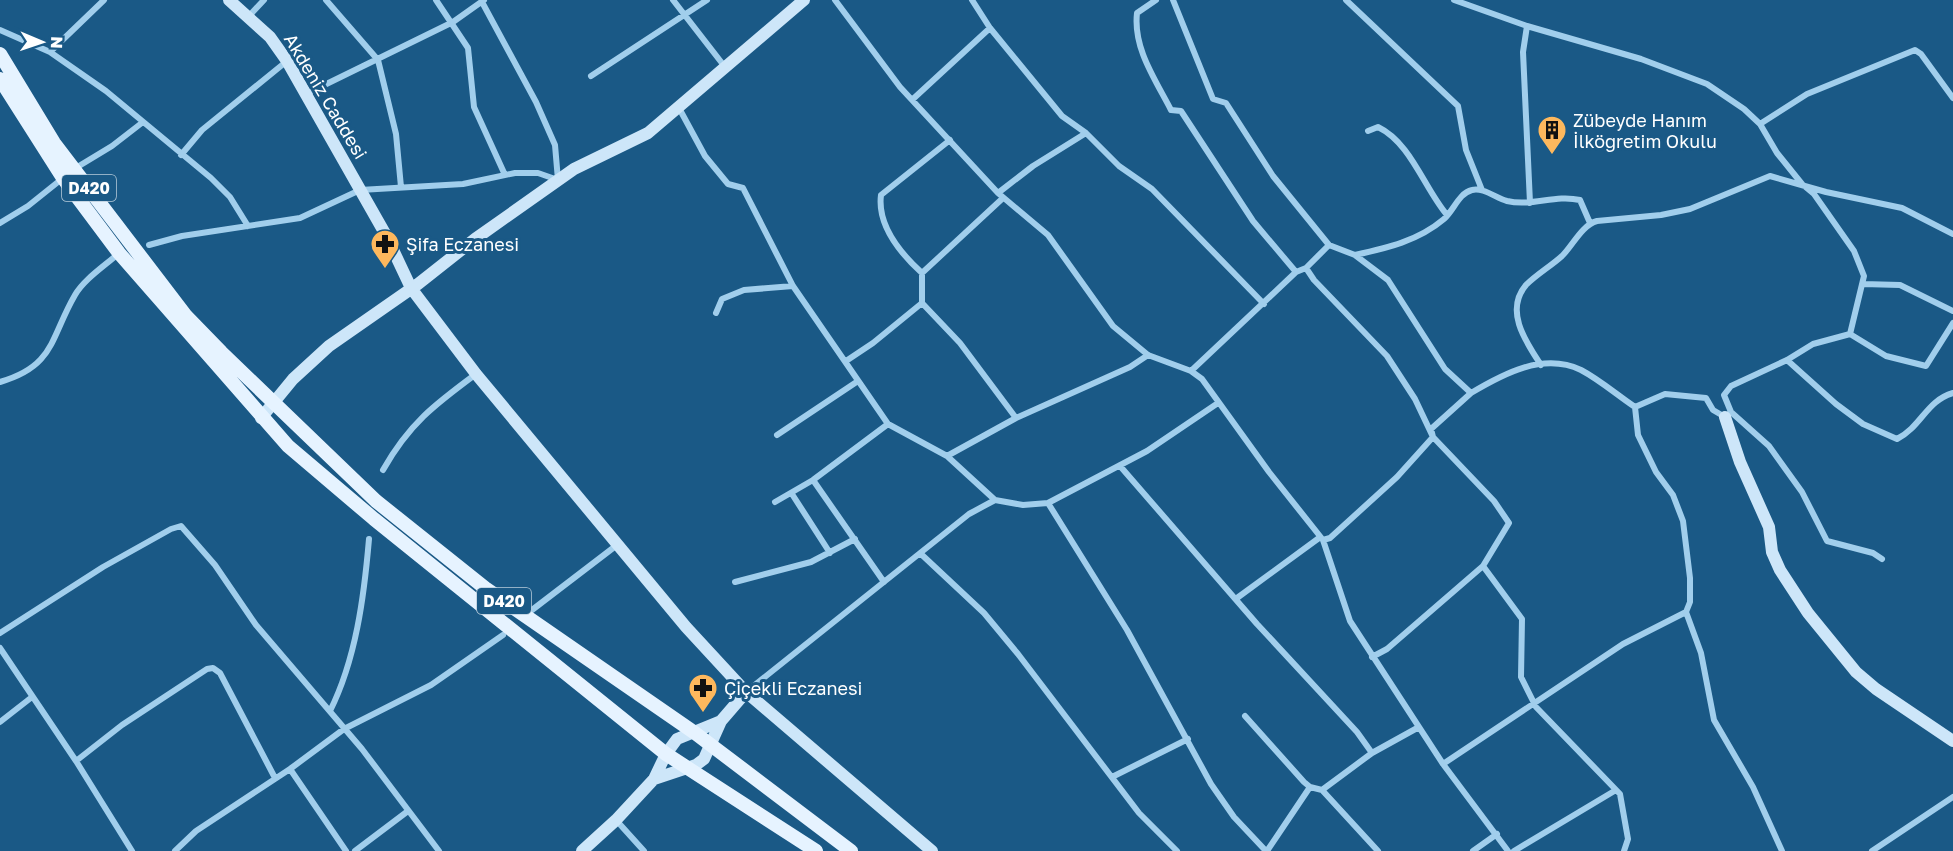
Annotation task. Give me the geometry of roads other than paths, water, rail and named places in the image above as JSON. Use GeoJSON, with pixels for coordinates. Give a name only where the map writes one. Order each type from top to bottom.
{"type":"FeatureCollection","features":[{"type":"Feature","properties":{"kind":"main road","name":"Akdeniz Caddesi"},"geometry":{"type":"LineString","coordinates":[[229,0],[270,37],[287,61],[387,237],[411,288],[476,374],[617,545],[686,627],[746,692],[932,851]]}},
{"type":"Feature","properties":{"kind":"main road"},"geometry":{"type":"LineString","coordinates":[[804,0],[648,133],[574,169],[329,346],[273,402],[261,418],[288,446],[374,519],[666,754],[816,851]]}},
{"type":"Feature","properties":{"kind":"main road","name":"D420"},"geometry":{"type":"LineString","coordinates":[[0,54],[54,143],[69,173],[119,253],[261,418]]}},
{"type":"Feature","properties":{"kind":"main road","name":"D420"},"geometry":{"type":"LineString","coordinates":[[0,79],[69,173],[186,316],[376,501],[485,588],[695,733],[851,851]]}},
{"type":"Feature","properties":{"kind":"main road"},"geometry":{"type":"LineString","coordinates":[[1728,414],[1740,462],[1769,527],[1772,552],[1780,570],[1808,613],[1856,672],[1876,689],[1953,741]]}},
{"type":"Feature","properties":{"kind":"main road"},"geometry":{"type":"LineString","coordinates":[[654,779],[700,762],[711,746],[721,721],[746,692]]}},
{"type":"Feature","properties":{"kind":"main road"},"geometry":{"type":"LineString","coordinates":[[582,851],[616,820],[654,779],[666,754],[677,739],[721,721]]}},
{"type":"Feature","properties":{"kind":"street"},"geometry":{"type":"LineString","coordinates":[[50,52],[104,0]]}},
{"type":"Feature","properties":{"kind":"street"},"geometry":{"type":"LineString","coordinates":[[248,18],[264,0]]}},
{"type":"Feature","properties":{"kind":"street"},"geometry":{"type":"LineString","coordinates":[[326,0],[378,60],[396,134],[401,187]]}},
{"type":"Feature","properties":{"kind":"street"},"geometry":{"type":"LineString","coordinates":[[436,0],[453,22],[468,48],[474,107],[505,175]]}},
{"type":"Feature","properties":{"kind":"street"},"geometry":{"type":"LineString","coordinates":[[673,0],[725,67]]}},
{"type":"Feature","properties":{"kind":"street"},"geometry":{"type":"LineString","coordinates":[[591,76],[707,0]]}},
{"type":"Feature","properties":{"kind":"street"},"geometry":{"type":"LineString","coordinates":[[835,0],[887,71],[1000,196],[1048,235],[1113,326],[1148,354],[1191,370],[1202,379],[1218,404],[1321,539],[1350,621],[1443,764],[1508,851]]}},
{"type":"Feature","properties":{"kind":"street"},"geometry":{"type":"LineString","coordinates":[[972,0],[990,28],[1062,116],[1086,133],[1119,166],[1152,189],[1264,304]]}},
{"type":"Feature","properties":{"kind":"street"},"geometry":{"type":"LineString","coordinates":[[1156,0],[1137,13],[1135,31],[1146,61],[1171,110],[1181,111],[1253,221],[1296,272]]}},
{"type":"Feature","properties":{"kind":"street"},"geometry":{"type":"LineString","coordinates":[[1173,0],[1213,99],[1226,103],[1273,176],[1329,245],[1355,255],[1388,280],[1445,369],[1471,393]]}},
{"type":"Feature","properties":{"kind":"street"},"geometry":{"type":"LineString","coordinates":[[1346,0],[1458,106],[1467,150],[1482,190]]}},
{"type":"Feature","properties":{"kind":"street"},"geometry":{"type":"LineString","coordinates":[[1454,0],[1527,26],[1641,59],[1707,84],[1744,109],[1760,124],[1777,153],[1802,184],[1814,194],[1854,251],[1864,276],[1850,334]]}},
{"type":"Feature","properties":{"kind":"street"},"geometry":{"type":"LineString","coordinates":[[149,245],[182,237],[300,218],[360,190],[463,184],[505,175],[538,173],[558,180],[555,145],[536,102],[483,1],[453,22],[306,94]]}},
{"type":"Feature","properties":{"kind":"street"},"geometry":{"type":"LineString","coordinates":[[1527,26],[1523,52],[1530,203]]}},
{"type":"Feature","properties":{"kind":"street"},"geometry":{"type":"LineString","coordinates":[[913,99],[990,28]]}},
{"type":"Feature","properties":{"kind":"street"},"geometry":{"type":"LineString","coordinates":[[0,30],[50,52],[106,92],[211,178],[231,197],[248,226]]}},
{"type":"Feature","properties":{"kind":"street"},"geometry":{"type":"LineString","coordinates":[[1760,124],[1807,94],[1915,50],[1921,54],[1953,98]]}},
{"type":"Feature","properties":{"kind":"street"},"geometry":{"type":"LineString","coordinates":[[181,155],[201,130],[287,61]]}},
{"type":"Feature","properties":{"kind":"street"},"geometry":{"type":"LineString","coordinates":[[679,108],[705,156],[728,184],[743,188],[793,286],[888,424],[947,456],[995,500],[1023,505],[1048,503],[1119,466],[1218,404]]}},
{"type":"Feature","properties":{"kind":"street"},"geometry":{"type":"LineString","coordinates":[[0,223],[28,206],[69,173],[112,146],[143,122]]}},
{"type":"Feature","properties":{"kind":"street"},"geometry":{"type":"LineString","coordinates":[[1368,131],[1378,127],[1393,134],[1447,215]]}},
{"type":"Feature","properties":{"kind":"street"},"geometry":{"type":"LineString","coordinates":[[1016,418],[960,343],[922,303],[922,273],[1033,166],[1086,133]]}},
{"type":"Feature","properties":{"kind":"street"},"geometry":{"type":"LineString","coordinates":[[922,273],[904,257],[882,220],[881,195],[950,140]]}},
{"type":"Feature","properties":{"kind":"street"},"geometry":{"type":"LineString","coordinates":[[1541,364],[1520,333],[1518,298],[1525,286],[1561,257],[1590,223],[1690,209],[1762,177],[1777,176],[1902,208],[1953,234]]}},
{"type":"Feature","properties":{"kind":"street"},"geometry":{"type":"LineString","coordinates":[[1355,255],[1396,246],[1447,215],[1463,195],[1471,190],[1482,190],[1507,201],[1530,203],[1559,197],[1580,200],[1590,223]]}},
{"type":"Feature","properties":{"kind":"street"},"geometry":{"type":"LineString","coordinates":[[1191,370],[1213,347],[1264,304],[1296,272],[1306,268],[1329,245]]}},
{"type":"Feature","properties":{"kind":"street"},"geometry":{"type":"LineString","coordinates":[[0,382],[25,375],[47,354],[75,293],[119,253]]}},
{"type":"Feature","properties":{"kind":"street"},"geometry":{"type":"LineString","coordinates":[[1306,268],[1314,280],[1387,356],[1415,399],[1432,437],[1494,501],[1509,523],[1483,566],[1387,648],[1372,657]]}},
{"type":"Feature","properties":{"kind":"street"},"geometry":{"type":"LineString","coordinates":[[1863,284],[1900,285],[1953,311]]}},
{"type":"Feature","properties":{"kind":"street"},"geometry":{"type":"LineString","coordinates":[[716,314],[722,299],[744,290],[793,286]]}},
{"type":"Feature","properties":{"kind":"street"},"geometry":{"type":"LineString","coordinates":[[846,361],[873,343],[922,303]]}},
{"type":"Feature","properties":{"kind":"street"},"geometry":{"type":"LineString","coordinates":[[1728,414],[1724,395],[1731,386],[1787,360],[1813,344],[1850,334],[1886,356],[1926,366],[1953,323]]}},
{"type":"Feature","properties":{"kind":"street"},"geometry":{"type":"LineString","coordinates":[[947,456],[1016,418],[1130,367],[1148,354]]}},
{"type":"Feature","properties":{"kind":"street"},"geometry":{"type":"LineString","coordinates":[[1787,360],[1836,404],[1863,424],[1897,439],[1911,432],[1928,407],[1953,393]]}},
{"type":"Feature","properties":{"kind":"street"},"geometry":{"type":"LineString","coordinates":[[1237,598],[1321,539],[1330,538],[1397,477],[1432,437],[1431,429],[1471,393],[1499,376],[1541,364],[1560,364],[1580,370],[1635,407],[1638,435],[1656,472],[1673,495],[1683,520],[1690,578],[1690,602],[1686,612],[1623,644],[1443,764]]}},
{"type":"Feature","properties":{"kind":"street"},"geometry":{"type":"LineString","coordinates":[[382,470],[405,433],[429,409],[476,374]]}},
{"type":"Feature","properties":{"kind":"street"},"geometry":{"type":"LineString","coordinates":[[777,435],[858,381]]}},
{"type":"Feature","properties":{"kind":"street"},"geometry":{"type":"LineString","coordinates":[[1635,407],[1665,394],[1706,398],[1713,410],[1728,414],[1769,446],[1802,492],[1827,541],[1873,553],[1882,559]]}},
{"type":"Feature","properties":{"kind":"street"},"geometry":{"type":"LineString","coordinates":[[775,502],[813,480],[888,424]]}},
{"type":"Feature","properties":{"kind":"street"},"geometry":{"type":"LineString","coordinates":[[1119,466],[1237,598],[1257,624],[1357,732],[1372,753]]}},
{"type":"Feature","properties":{"kind":"street"},"geometry":{"type":"LineString","coordinates":[[813,480],[884,582]]}},
{"type":"Feature","properties":{"kind":"street"},"geometry":{"type":"LineString","coordinates":[[792,494],[830,553]]}},
{"type":"Feature","properties":{"kind":"street"},"geometry":{"type":"LineString","coordinates":[[746,692],[969,514],[995,500]]}},
{"type":"Feature","properties":{"kind":"street"},"geometry":{"type":"LineString","coordinates":[[1048,503],[1127,630],[1188,739],[1210,784],[1234,817],[1267,851],[1310,787]]}},
{"type":"Feature","properties":{"kind":"street"},"geometry":{"type":"LineString","coordinates":[[0,633],[103,567],[171,529],[181,526],[215,565],[256,625],[330,711],[439,851]]}},
{"type":"Feature","properties":{"kind":"street"},"geometry":{"type":"LineString","coordinates":[[330,711],[341,689],[351,654],[365,589],[369,539]]}},
{"type":"Feature","properties":{"kind":"street"},"geometry":{"type":"LineString","coordinates":[[735,582],[795,568],[855,539]]}},
{"type":"Feature","properties":{"kind":"street"},"geometry":{"type":"LineString","coordinates":[[532,610],[617,545]]}},
{"type":"Feature","properties":{"kind":"street"},"geometry":{"type":"LineString","coordinates":[[921,554],[984,613],[1139,813],[1177,851]]}},
{"type":"Feature","properties":{"kind":"street"},"geometry":{"type":"LineString","coordinates":[[1483,566],[1522,619],[1521,677],[1533,702],[1556,729],[1620,794],[1629,839],[1624,851]]}},
{"type":"Feature","properties":{"kind":"street"},"geometry":{"type":"LineString","coordinates":[[1686,612],[1701,652],[1714,720],[1753,787],[1782,851]]}},
{"type":"Feature","properties":{"kind":"street"},"geometry":{"type":"LineString","coordinates":[[175,851],[196,831],[290,769],[344,729],[431,685],[503,635]]}},
{"type":"Feature","properties":{"kind":"street"},"geometry":{"type":"LineString","coordinates":[[0,648],[76,761],[132,851]]}},
{"type":"Feature","properties":{"kind":"street"},"geometry":{"type":"LineString","coordinates":[[76,761],[122,725],[207,669],[213,668],[220,673],[275,778]]}},
{"type":"Feature","properties":{"kind":"street"},"geometry":{"type":"LineString","coordinates":[[0,722],[32,697]]}},
{"type":"Feature","properties":{"kind":"street"},"geometry":{"type":"LineString","coordinates":[[1245,716],[1310,787],[1322,790],[1378,851]]}},
{"type":"Feature","properties":{"kind":"street"},"geometry":{"type":"LineString","coordinates":[[1322,790],[1372,753],[1419,727]]}},
{"type":"Feature","properties":{"kind":"street"},"geometry":{"type":"LineString","coordinates":[[1112,777],[1188,739]]}},
{"type":"Feature","properties":{"kind":"street"},"geometry":{"type":"LineString","coordinates":[[290,769],[346,851]]}},
{"type":"Feature","properties":{"kind":"street"},"geometry":{"type":"LineString","coordinates":[[1514,851],[1616,790]]}},
{"type":"Feature","properties":{"kind":"street"},"geometry":{"type":"LineString","coordinates":[[1872,851],[1953,797]]}},
{"type":"Feature","properties":{"kind":"street"},"geometry":{"type":"LineString","coordinates":[[355,851],[408,811]]}},
{"type":"Feature","properties":{"kind":"street"},"geometry":{"type":"LineString","coordinates":[[616,820],[645,851]]}},
{"type":"Feature","properties":{"kind":"street"},"geometry":{"type":"LineString","coordinates":[[1473,851],[1497,834]]}},
{"type":"Feature","properties":{"kind":"place","name":"Zübeyde Hanım İlköğretim Okulu"},"geometry":{"type":"Point","coordinates":[1552,156]}},
{"type":"Feature","properties":{"kind":"place","name":"Şifa Eczanesi"},"geometry":{"type":"Point","coordinates":[385,270]}},
{"type":"Feature","properties":{"kind":"place","name":"Çiçekli Eczanesi"},"geometry":{"type":"Point","coordinates":[703,714]}}]}
